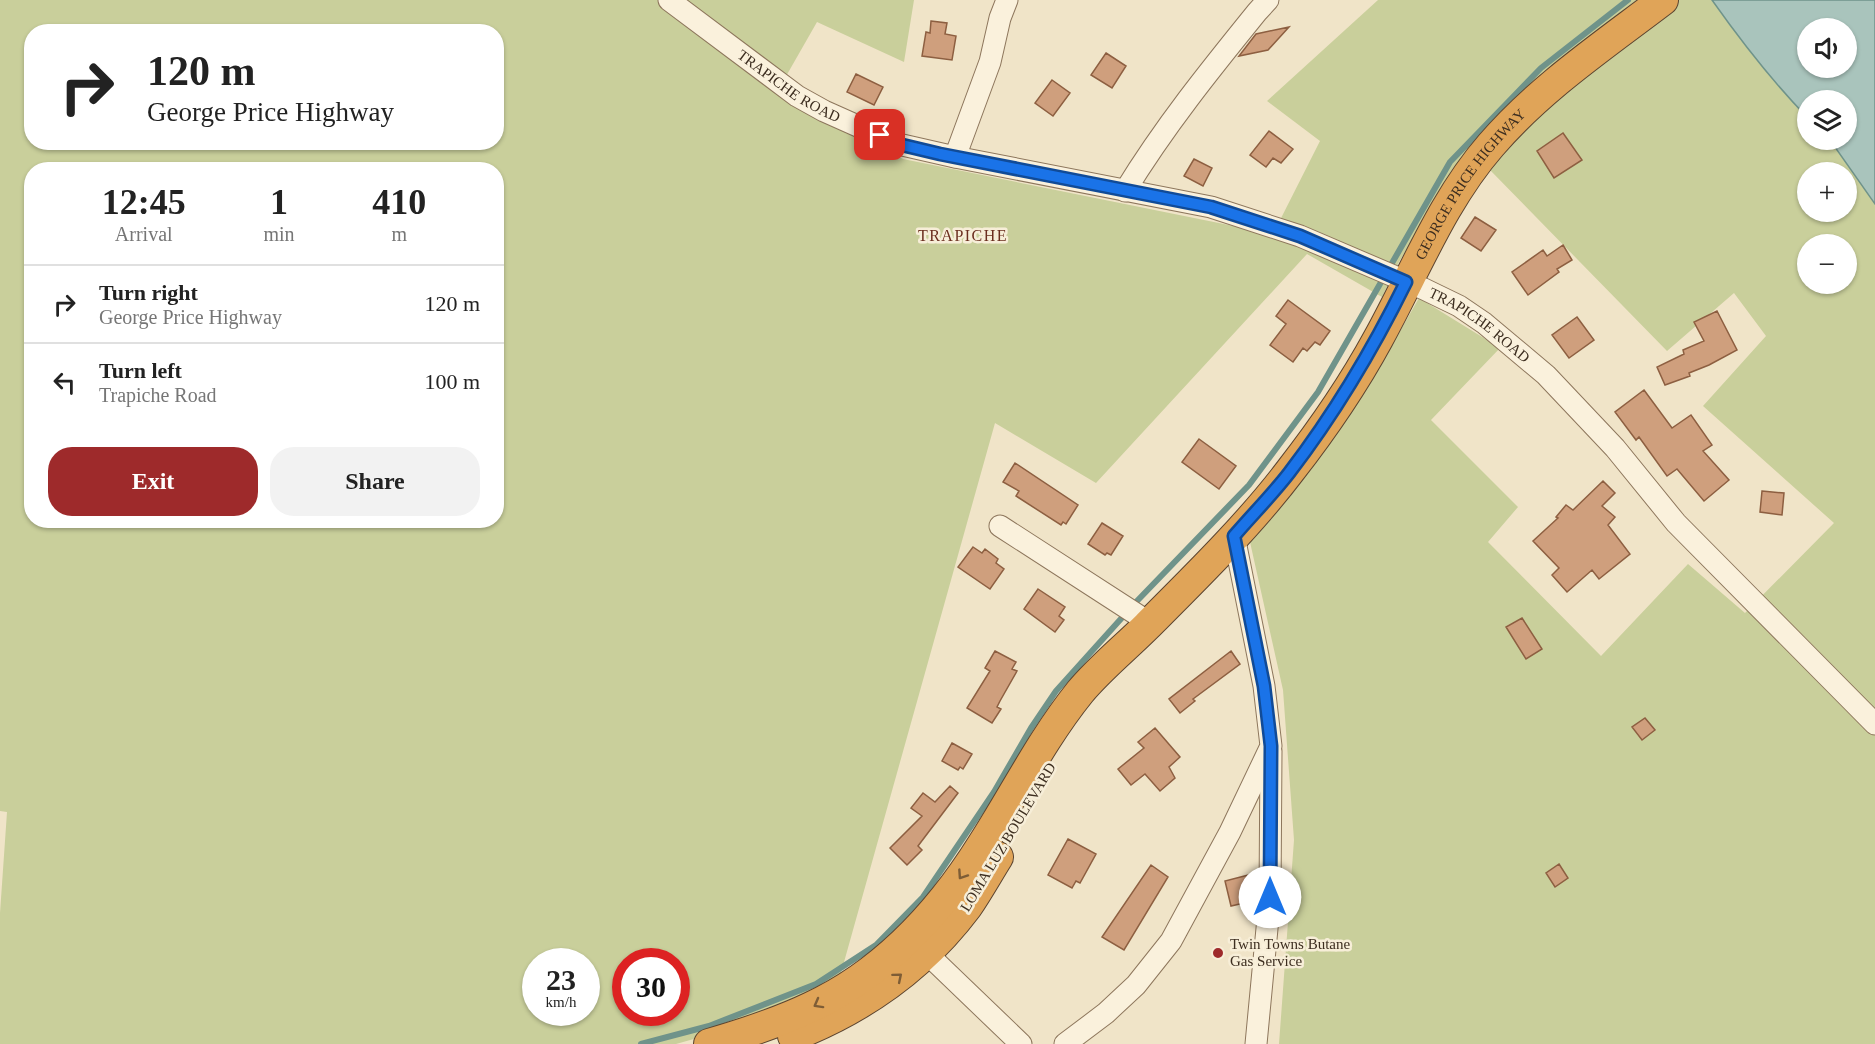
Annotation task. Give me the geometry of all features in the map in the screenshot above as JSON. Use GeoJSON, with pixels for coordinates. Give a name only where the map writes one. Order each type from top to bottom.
{"type":"FeatureCollection","features":[{"type":"Feature","properties":{"kind":"highway","name":"GEORGE PRICE HIGHWAY"},"geometry":{"type":"LineString","coordinates":[[1148,625],[1234,536],[1287,476],[1319,433],[1378,339],[1406,282],[1450,204],[1489,146],[1535,100],[1663,0]]}},
{"type":"Feature","properties":{"kind":"highway","name":"LOMA LUZ BOULEVARD"},"geometry":{"type":"LineString","coordinates":[[773,1044],[828,1022],[856,1007],[894,981],[918,945],[968,906],[1078,723],[1148,625]]}},
{"type":"Feature","properties":{"kind":"highway"},"geometry":{"type":"LineString","coordinates":[[709,1044],[774,1023],[813,1007],[885,959],[918,945]]}},
{"type":"Feature","properties":{"kind":"street","name":"TRAPICHE ROAD"},"geometry":{"type":"LineString","coordinates":[[669,0],[797,96],[824,111],[898,144],[1211,207],[1300,236],[1424,289],[1467,311],[1484,322],[1546,375],[1615,448],[1676,524],[1875,724]]}},
{"type":"Feature","properties":{"kind":"street"},"geometry":{"type":"LineString","coordinates":[[955,157],[990,62],[1000,18],[1007,0]]}},
{"type":"Feature","properties":{"kind":"street"},"geometry":{"type":"LineString","coordinates":[[1125,191],[1189,97],[1268,0]]}},
{"type":"Feature","properties":{"kind":"street"},"geometry":{"type":"LineString","coordinates":[[1000,526],[1148,625]]}},
{"type":"Feature","properties":{"kind":"street"},"geometry":{"type":"LineString","coordinates":[[1234,536],[1264,686],[1271,746],[1270,897],[1256,1044]]}},
{"type":"Feature","properties":{"kind":"street"},"geometry":{"type":"LineString","coordinates":[[1065,1044],[1106,1013],[1136,985],[1171,942],[1230,832],[1271,746]]}},
{"type":"Feature","properties":{"kind":"street"},"geometry":{"type":"LineString","coordinates":[[918,945],[1021,1044]]}},
{"type":"Feature","properties":{"kind":"green space"},"geometry":{"type":"Polygon","coordinates":[[[0,0],[914,0],[904,62],[817,22],[777,92],[903,159],[1273,234],[1320,141],[1267,101],[1378,0],[1712,0],[1757,60],[1797,106],[1797,150],[1837,150],[1845,162],[1797,162],[1797,222],[1857,222],[1857,178],[1875,204],[1875,1044],[1279,1044],[1294,840],[1283,690],[1250,542],[1299,486],[1321,456],[1382,362],[1419,298],[1500,348],[1431,420],[1518,507],[1488,542],[1601,656],[1688,564],[1745,613],[1834,523],[1703,406],[1766,336],[1734,293],[1667,351],[1490,170],[1526,128],[1590,37],[1511,101],[1462,157],[1399,262],[1382,297],[1307,254],[1096,483],[995,423],[839,980],[726,1030],[676,1044],[0,1044],[0,913],[7,812],[0,811],[0,0]]]}},
{"type":"Feature","properties":{"kind":"water"},"geometry":{"type":"Polygon","coordinates":[[[1712,0],[1875,0],[1875,204],[1857,178],[1857,162],[1845,162],[1837,150],[1857,150],[1857,90],[1797,90],[1797,106],[1746,46],[1712,0]]]}},
{"type":"Feature","properties":{"kind":"building"},"geometry":{"type":"Polygon","coordinates":[[[931,21],[947,23],[945,34],[956,36],[952,60],[922,56],[926,32],[930,33],[931,21]]]}},
{"type":"Feature","properties":{"kind":"building"},"geometry":{"type":"Polygon","coordinates":[[[1289,27],[1268,50],[1239,56],[1256,34],[1289,27]]]}},
{"type":"Feature","properties":{"kind":"building"},"geometry":{"type":"Polygon","coordinates":[[[1106,53],[1126,66],[1112,88],[1091,75],[1106,53]]]}},
{"type":"Feature","properties":{"kind":"building"},"geometry":{"type":"Polygon","coordinates":[[[856,74],[883,87],[874,105],[847,92],[856,74]]]}},
{"type":"Feature","properties":{"kind":"building"},"geometry":{"type":"Polygon","coordinates":[[[1052,80],[1070,93],[1053,116],[1035,103],[1052,80]]]}},
{"type":"Feature","properties":{"kind":"building"},"geometry":{"type":"Polygon","coordinates":[[[1269,131],[1293,149],[1281,163],[1273,158],[1266,167],[1250,155],[1269,131]]]}},
{"type":"Feature","properties":{"kind":"building"},"geometry":{"type":"Polygon","coordinates":[[[1563,133],[1582,160],[1554,178],[1537,151],[1563,133]]]}},
{"type":"Feature","properties":{"kind":"building"},"geometry":{"type":"Polygon","coordinates":[[[1194,159],[1212,168],[1203,186],[1184,176],[1194,159]]]}},
{"type":"Feature","properties":{"kind":"building"},"geometry":{"type":"Polygon","coordinates":[[[1475,217],[1496,230],[1481,251],[1461,238],[1475,217]]]}},
{"type":"Feature","properties":{"kind":"building"},"geometry":{"type":"Polygon","coordinates":[[[1563,245],[1572,260],[1557,269],[1559,272],[1528,295],[1512,272],[1543,250],[1547,256],[1563,245]]]}},
{"type":"Feature","properties":{"kind":"building"},"geometry":{"type":"Polygon","coordinates":[[[1288,300],[1330,331],[1320,345],[1315,342],[1307,351],[1303,348],[1293,362],[1270,345],[1286,324],[1276,316],[1288,300]]]}},
{"type":"Feature","properties":{"kind":"building"},"geometry":{"type":"Polygon","coordinates":[[[1717,311],[1737,350],[1689,373],[1690,376],[1665,385],[1657,367],[1684,354],[1683,350],[1704,341],[1694,322],[1717,311]]]}},
{"type":"Feature","properties":{"kind":"building"},"geometry":{"type":"Polygon","coordinates":[[[1577,317],[1594,340],[1569,358],[1552,335],[1577,317]]]}},
{"type":"Feature","properties":{"kind":"building"},"geometry":{"type":"Polygon","coordinates":[[[1644,390],[1672,428],[1691,415],[1712,445],[1703,451],[1729,480],[1704,501],[1677,469],[1667,476],[1639,437],[1636,440],[1615,412],[1644,390]]]}},
{"type":"Feature","properties":{"kind":"building"},"geometry":{"type":"Polygon","coordinates":[[[1199,439],[1236,466],[1219,489],[1182,462],[1199,439]]]}},
{"type":"Feature","properties":{"kind":"building"},"geometry":{"type":"Polygon","coordinates":[[[1015,463],[1078,505],[1066,524],[1063,522],[1061,525],[1016,496],[1019,491],[1003,482],[1015,463]]]}},
{"type":"Feature","properties":{"kind":"building"},"geometry":{"type":"Polygon","coordinates":[[[1603,481],[1615,493],[1602,506],[1615,517],[1608,525],[1630,554],[1599,579],[1592,570],[1567,592],[1552,575],[1559,568],[1533,541],[1558,518],[1556,517],[1566,505],[1573,510],[1603,481]]]}},
{"type":"Feature","properties":{"kind":"building"},"geometry":{"type":"Polygon","coordinates":[[[1762,491],[1784,493],[1782,515],[1760,512],[1762,491]]]}},
{"type":"Feature","properties":{"kind":"building"},"geometry":{"type":"Polygon","coordinates":[[[1102,523],[1123,536],[1111,555],[1107,553],[1105,555],[1088,544],[1102,523]]]}},
{"type":"Feature","properties":{"kind":"building"},"geometry":{"type":"Polygon","coordinates":[[[973,547],[982,553],[985,549],[998,559],[996,563],[1004,569],[990,589],[958,567],[973,547]]]}},
{"type":"Feature","properties":{"kind":"building"},"geometry":{"type":"Polygon","coordinates":[[[1038,589],[1065,607],[1059,616],[1064,620],[1055,632],[1024,609],[1038,589]]]}},
{"type":"Feature","properties":{"kind":"building"},"geometry":{"type":"Polygon","coordinates":[[[1522,618],[1542,649],[1526,659],[1506,627],[1522,618]]]}},
{"type":"Feature","properties":{"kind":"building"},"geometry":{"type":"Polygon","coordinates":[[[995,651],[1016,662],[1012,669],[1017,671],[997,707],[1001,709],[992,723],[967,708],[990,671],[985,668],[995,651]]]}},
{"type":"Feature","properties":{"kind":"building"},"geometry":{"type":"Polygon","coordinates":[[[1231,651],[1240,664],[1193,699],[1195,701],[1180,713],[1169,699],[1231,651]]]}},
{"type":"Feature","properties":{"kind":"building"},"geometry":{"type":"Polygon","coordinates":[[[1645,718],[1655,730],[1642,740],[1632,727],[1645,718]]]}},
{"type":"Feature","properties":{"kind":"building"},"geometry":{"type":"Polygon","coordinates":[[[1155,728],[1180,757],[1169,767],[1175,778],[1160,791],[1145,774],[1131,785],[1118,769],[1144,748],[1138,742],[1155,728]]]}},
{"type":"Feature","properties":{"kind":"building"},"geometry":{"type":"Polygon","coordinates":[[[952,743],[972,754],[963,769],[960,767],[958,770],[942,761],[952,743]]]}},
{"type":"Feature","properties":{"kind":"building"},"geometry":{"type":"Polygon","coordinates":[[[950,786],[958,793],[918,846],[922,850],[907,865],[890,848],[922,816],[911,808],[923,793],[935,802],[950,786]]]}},
{"type":"Feature","properties":{"kind":"building"},"geometry":{"type":"Polygon","coordinates":[[[1068,839],[1096,854],[1080,883],[1076,881],[1072,888],[1048,875],[1068,839]]]}},
{"type":"Feature","properties":{"kind":"building"},"geometry":{"type":"Polygon","coordinates":[[[1559,864],[1568,878],[1555,887],[1546,873],[1559,864]]]}},
{"type":"Feature","properties":{"kind":"building"},"geometry":{"type":"Polygon","coordinates":[[[1151,865],[1168,877],[1124,950],[1102,937],[1151,865]]]}},
{"type":"Feature","properties":{"kind":"building"},"geometry":{"type":"Polygon","coordinates":[[[1256,873],[1257,900],[1231,906],[1225,881],[1256,873]]]}},
{"type":"Feature","properties":{"kind":"waterway"},"geometry":{"type":"LineString","coordinates":[[641,1044],[709,1026],[816,984],[876,945],[923,897],[994,792],[1031,728],[1056,691],[1137,601],[1249,485],[1318,392],[1450,162],[1541,68],[1628,0]]}},
{"type":"Feature","properties":{"kind":"place","name":"Twin Towns Butane Gas Service"},"geometry":{"type":"Point","coordinates":[1218,953]}},
{"type":"Feature","properties":{"kind":"district","name":"TRAPICHE"},"geometry":{"type":"Point","coordinates":[963,235]}},
{"type":"Feature","properties":{"kind":"route"},"geometry":{"type":"LineString","coordinates":[[880,135],[898,144],[925,151],[1211,207],[1300,236],[1406,282],[1378,339],[1319,433],[1287,476],[1234,536],[1264,686],[1271,746],[1270,897]]}}]}
